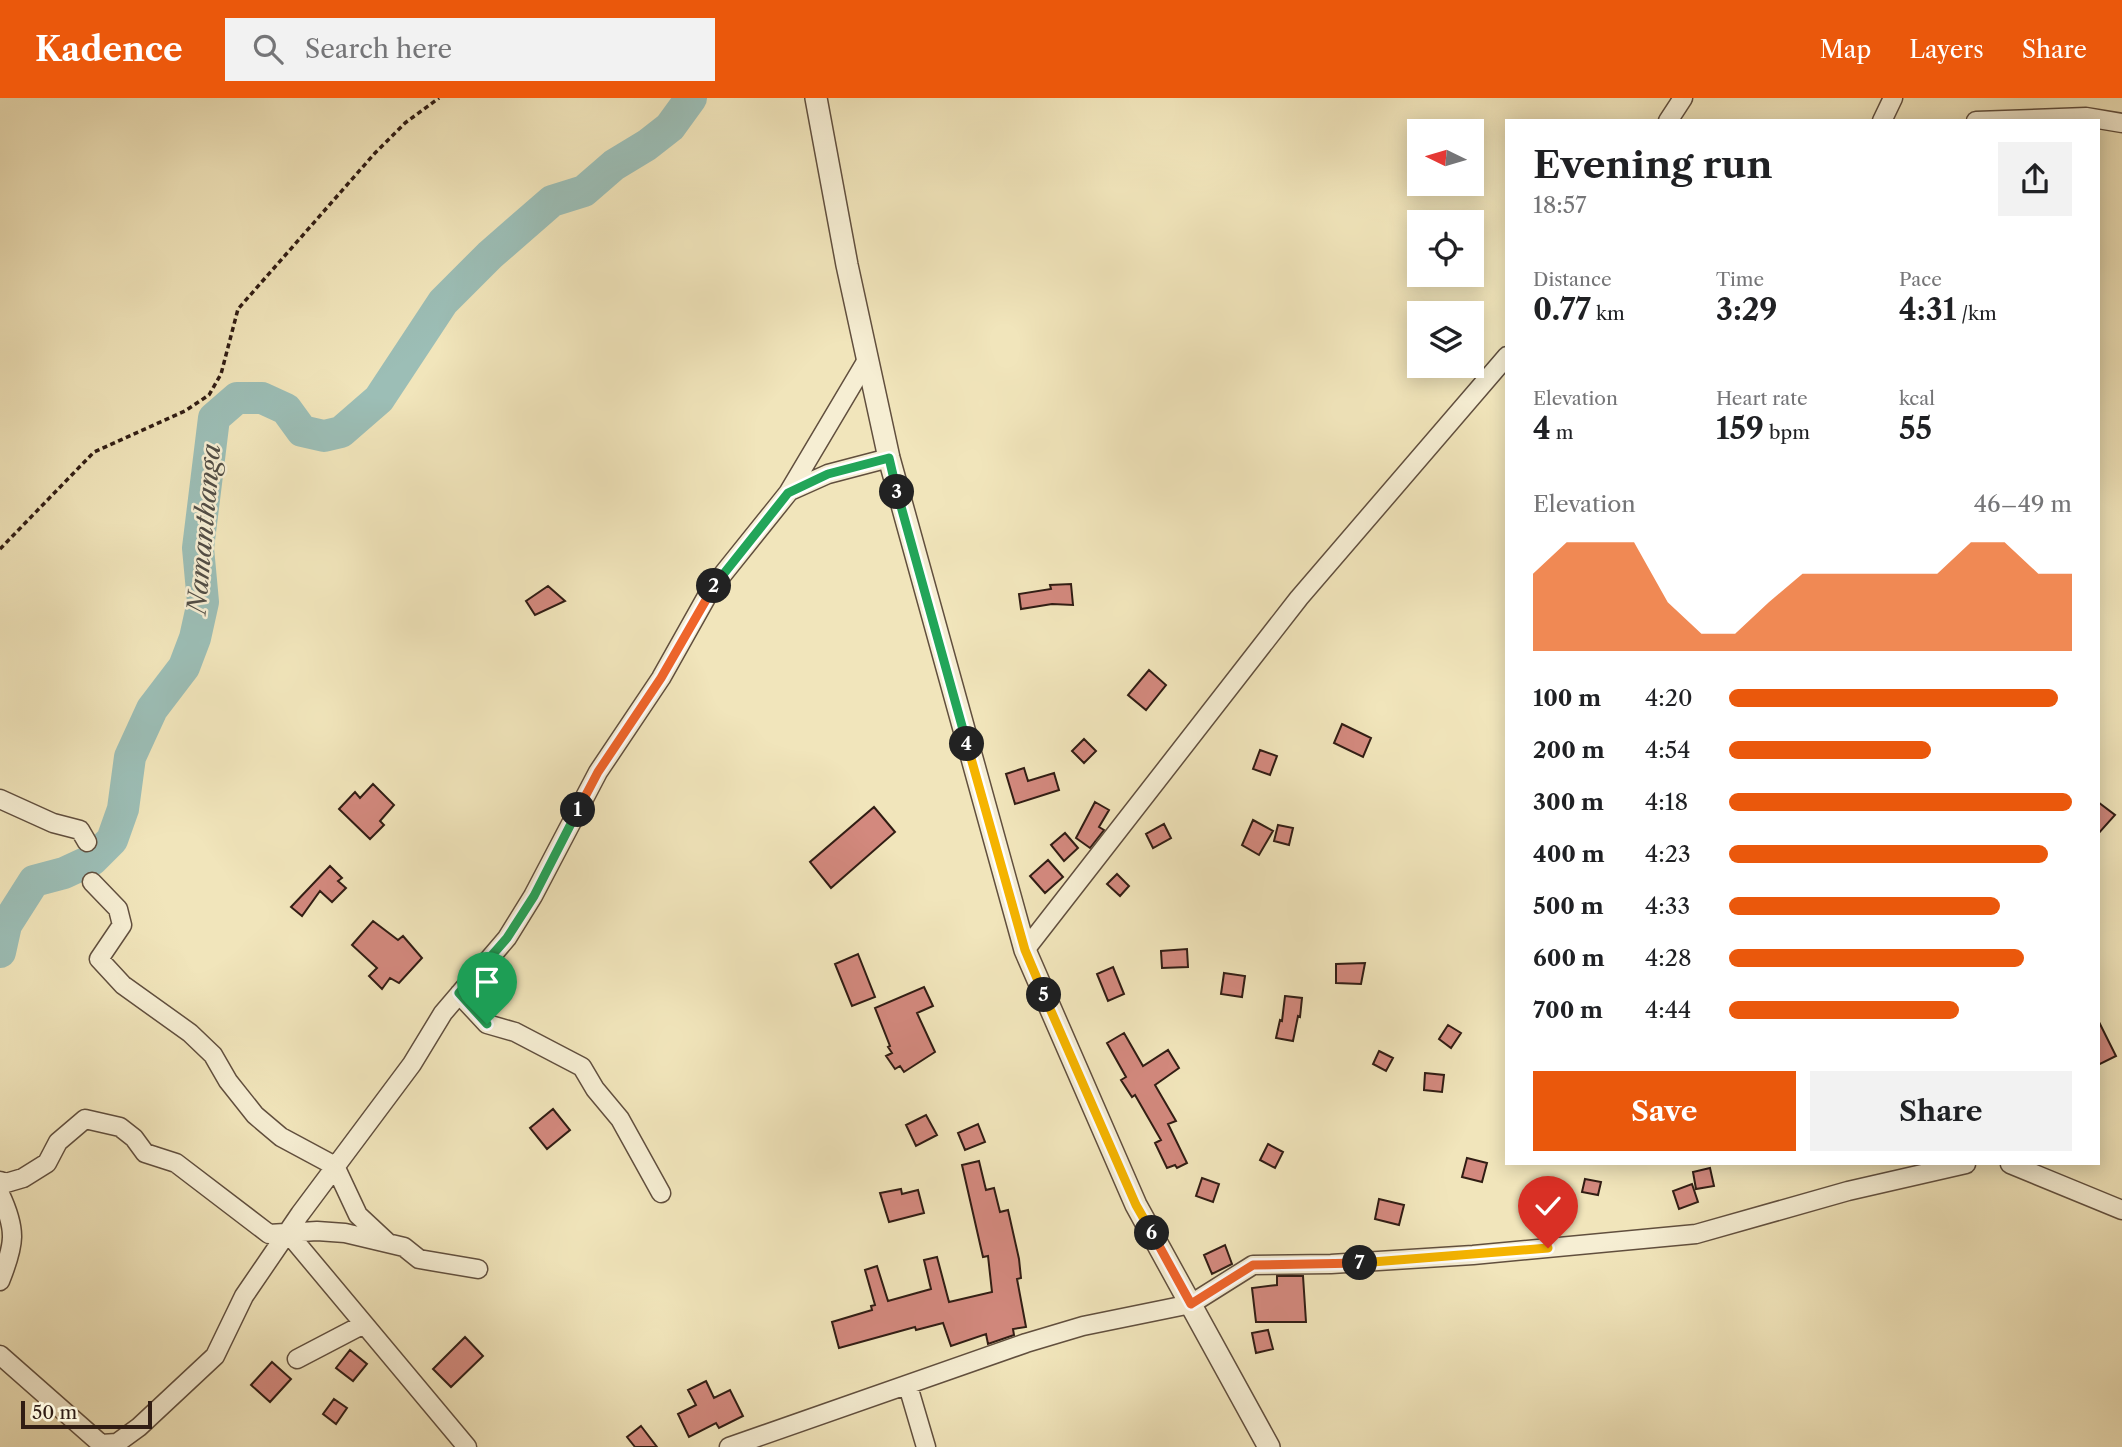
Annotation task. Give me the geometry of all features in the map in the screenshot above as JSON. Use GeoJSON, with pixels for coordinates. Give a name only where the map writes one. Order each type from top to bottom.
{"type":"FeatureCollection","features":[{"type":"Feature","properties":{"kind":"street"},"geometry":{"type":"LineString","coordinates":[[816,98],[889,458],[1025,950],[1136,1205],[1269,1447]]}},
{"type":"Feature","properties":{"kind":"street"},"geometry":{"type":"LineString","coordinates":[[1669,119],[1683,98]]}},
{"type":"Feature","properties":{"kind":"street"},"geometry":{"type":"LineString","coordinates":[[1883,119],[1893,98]]}},
{"type":"Feature","properties":{"kind":"street"},"geometry":{"type":"LineString","coordinates":[[2031,119],[2086,117],[2122,122]]}},
{"type":"Feature","properties":{"kind":"street"},"geometry":{"type":"LineString","coordinates":[[1025,950],[1299,598],[1505,358]]}},
{"type":"Feature","properties":{"kind":"street"},"geometry":{"type":"LineString","coordinates":[[0,1356],[101,1444],[118,1445],[215,1356],[244,1296],[288,1233],[412,1064],[459,993],[507,938],[534,896],[598,772],[661,678],[711,589],[788,493],[867,360]]}},
{"type":"Feature","properties":{"kind":"street"},"geometry":{"type":"LineString","coordinates":[[788,493],[828,474],[889,458]]}},
{"type":"Feature","properties":{"kind":"street"},"geometry":{"type":"LineString","coordinates":[[0,799],[53,823],[80,830],[87,842]]}},
{"type":"Feature","properties":{"kind":"street"},"geometry":{"type":"LineString","coordinates":[[92,882],[118,909],[122,925],[99,959],[123,985],[190,1033],[213,1055],[228,1081],[255,1115],[281,1137],[335,1166],[358,1215],[374,1227],[387,1242]]}},
{"type":"Feature","properties":{"kind":"street"},"geometry":{"type":"LineString","coordinates":[[459,993],[487,1024],[515,1032],[582,1067],[595,1089],[620,1119],[661,1193]]}},
{"type":"Feature","properties":{"kind":"street"},"geometry":{"type":"LineString","coordinates":[[0,1181],[6,1183],[23,1178],[47,1163],[58,1142],[85,1119],[104,1122],[120,1127],[134,1138],[145,1153],[176,1163],[269,1234],[335,1232],[404,1247],[419,1259],[478,1269]]}},
{"type":"Feature","properties":{"kind":"street"},"geometry":{"type":"LineString","coordinates":[[729,1447],[1026,1343],[1083,1326],[1191,1304],[1253,1265],[1344,1264],[1696,1234],[1848,1191],[1962,1165]]}},
{"type":"Feature","properties":{"kind":"street"},"geometry":{"type":"LineString","coordinates":[[2012,1165],[2122,1210]]}},
{"type":"Feature","properties":{"kind":"street"},"geometry":{"type":"LineString","coordinates":[[0,1194],[12,1219],[12,1242],[0,1281]]}},
{"type":"Feature","properties":{"kind":"street"},"geometry":{"type":"LineString","coordinates":[[288,1233],[467,1447]]}},
{"type":"Feature","properties":{"kind":"street"},"geometry":{"type":"LineString","coordinates":[[297,1359],[364,1324]]}},
{"type":"Feature","properties":{"kind":"street"},"geometry":{"type":"LineString","coordinates":[[908,1386],[926,1447]]}},
{"type":"Feature","properties":{"kind":"path"},"geometry":{"type":"LineString","coordinates":[[0,549],[94,452],[185,411],[209,395],[221,374],[238,309],[374,153],[405,123],[439,98]]}},
{"type":"Feature","properties":{"kind":"building"},"geometry":{"type":"Polygon","coordinates":[[[1071,584],[1073,605],[1052,604],[1021,609],[1019,594],[1051,589],[1050,585],[1071,584]]]}},
{"type":"Feature","properties":{"kind":"building"},"geometry":{"type":"Polygon","coordinates":[[[548,586],[565,601],[535,615],[526,601],[548,586]]]}},
{"type":"Feature","properties":{"kind":"building"},"geometry":{"type":"Polygon","coordinates":[[[1149,670],[1166,685],[1146,710],[1128,695],[1149,670]]]}},
{"type":"Feature","properties":{"kind":"building"},"geometry":{"type":"Polygon","coordinates":[[[1342,724],[1371,738],[1363,757],[1334,743],[1342,724]]]}},
{"type":"Feature","properties":{"kind":"building"},"geometry":{"type":"Polygon","coordinates":[[[1084,739],[1096,751],[1084,763],[1072,751],[1084,739]]]}},
{"type":"Feature","properties":{"kind":"building"},"geometry":{"type":"Polygon","coordinates":[[[1260,750],[1277,756],[1270,775],[1253,769],[1260,750]]]}},
{"type":"Feature","properties":{"kind":"building"},"geometry":{"type":"Polygon","coordinates":[[[1024,768],[1028,781],[1054,773],[1059,790],[1015,804],[1006,774],[1024,768]]]}},
{"type":"Feature","properties":{"kind":"building"},"geometry":{"type":"Polygon","coordinates":[[[373,784],[394,805],[380,821],[384,825],[370,839],[339,809],[355,792],[360,798],[373,784]]]}},
{"type":"Feature","properties":{"kind":"building"},"geometry":{"type":"Polygon","coordinates":[[[1095,802],[1109,810],[1099,827],[1104,830],[1090,848],[1076,838],[1095,802]]]}},
{"type":"Feature","properties":{"kind":"building"},"geometry":{"type":"Polygon","coordinates":[[[2100,804],[2115,815],[2100,832],[2100,804]]]}},
{"type":"Feature","properties":{"kind":"building"},"geometry":{"type":"Polygon","coordinates":[[[874,807],[895,832],[831,888],[810,862],[874,807]]]}},
{"type":"Feature","properties":{"kind":"building"},"geometry":{"type":"Polygon","coordinates":[[[1253,820],[1273,831],[1259,855],[1242,845],[1253,820]]]}},
{"type":"Feature","properties":{"kind":"building"},"geometry":{"type":"Polygon","coordinates":[[[1164,824],[1171,838],[1153,848],[1146,834],[1164,824]]]}},
{"type":"Feature","properties":{"kind":"building"},"geometry":{"type":"Polygon","coordinates":[[[1278,825],[1293,828],[1289,845],[1274,841],[1278,825]]]}},
{"type":"Feature","properties":{"kind":"building"},"geometry":{"type":"Polygon","coordinates":[[[1065,833],[1078,848],[1064,861],[1051,845],[1065,833]]]}},
{"type":"Feature","properties":{"kind":"building"},"geometry":{"type":"Polygon","coordinates":[[[1048,860],[1063,877],[1045,893],[1030,876],[1048,860]]]}},
{"type":"Feature","properties":{"kind":"building"},"geometry":{"type":"Polygon","coordinates":[[[330,866],[342,878],[338,881],[346,888],[332,902],[320,891],[302,916],[291,907],[330,866]]]}},
{"type":"Feature","properties":{"kind":"building"},"geometry":{"type":"Polygon","coordinates":[[[1117,874],[1129,886],[1120,896],[1107,884],[1117,874]]]}},
{"type":"Feature","properties":{"kind":"building"},"geometry":{"type":"Polygon","coordinates":[[[373,921],[398,940],[403,936],[422,958],[399,983],[390,978],[382,989],[369,976],[377,968],[352,945],[373,921]]]}},
{"type":"Feature","properties":{"kind":"building"},"geometry":{"type":"Polygon","coordinates":[[[1187,949],[1188,967],[1162,968],[1161,951],[1187,949]]]}},
{"type":"Feature","properties":{"kind":"building"},"geometry":{"type":"Polygon","coordinates":[[[858,954],[875,997],[852,1006],[835,964],[858,954]]]}},
{"type":"Feature","properties":{"kind":"building"},"geometry":{"type":"Polygon","coordinates":[[[1365,963],[1361,984],[1336,983],[1336,964],[1365,963]]]}},
{"type":"Feature","properties":{"kind":"building"},"geometry":{"type":"Polygon","coordinates":[[[1113,967],[1124,994],[1108,1001],[1097,974],[1113,967]]]}},
{"type":"Feature","properties":{"kind":"building"},"geometry":{"type":"Polygon","coordinates":[[[1224,973],[1245,976],[1242,997],[1221,994],[1224,973]]]}},
{"type":"Feature","properties":{"kind":"building"},"geometry":{"type":"Polygon","coordinates":[[[924,987],[933,1006],[917,1013],[935,1052],[904,1072],[900,1066],[895,1069],[886,1056],[892,1053],[875,1008],[924,987]]]}},
{"type":"Feature","properties":{"kind":"building"},"geometry":{"type":"Polygon","coordinates":[[[1285,996],[1302,998],[1293,1041],[1276,1038],[1280,1020],[1282,1021],[1285,996]]]}},
{"type":"Feature","properties":{"kind":"building"},"geometry":{"type":"Polygon","coordinates":[[[2100,1024],[2116,1056],[2100,1064],[2100,1024]]]}},
{"type":"Feature","properties":{"kind":"building"},"geometry":{"type":"Polygon","coordinates":[[[1448,1025],[1461,1033],[1451,1048],[1439,1039],[1448,1025]]]}},
{"type":"Feature","properties":{"kind":"building"},"geometry":{"type":"Polygon","coordinates":[[[1124,1033],[1143,1066],[1168,1050],[1179,1068],[1155,1085],[1176,1121],[1168,1124],[1187,1163],[1177,1168],[1175,1165],[1167,1168],[1155,1143],[1161,1140],[1135,1095],[1132,1097],[1121,1080],[1126,1077],[1107,1043],[1124,1033]]]}},
{"type":"Feature","properties":{"kind":"building"},"geometry":{"type":"Polygon","coordinates":[[[1379,1051],[1393,1058],[1386,1071],[1373,1064],[1379,1051]]]}},
{"type":"Feature","properties":{"kind":"building"},"geometry":{"type":"Polygon","coordinates":[[[1425,1073],[1444,1075],[1442,1092],[1424,1090],[1425,1073]]]}},
{"type":"Feature","properties":{"kind":"building"},"geometry":{"type":"Polygon","coordinates":[[[553,1109],[570,1130],[547,1149],[530,1128],[553,1109]]]}},
{"type":"Feature","properties":{"kind":"building"},"geometry":{"type":"Polygon","coordinates":[[[926,1115],[937,1135],[916,1146],[906,1125],[926,1115]]]}},
{"type":"Feature","properties":{"kind":"building"},"geometry":{"type":"Polygon","coordinates":[[[978,1124],[985,1142],[965,1150],[958,1133],[978,1124]]]}},
{"type":"Feature","properties":{"kind":"building"},"geometry":{"type":"Polygon","coordinates":[[[1268,1144],[1283,1152],[1275,1168],[1260,1160],[1268,1144]]]}},
{"type":"Feature","properties":{"kind":"building"},"geometry":{"type":"Polygon","coordinates":[[[1467,1158],[1487,1163],[1482,1182],[1462,1177],[1467,1158]]]}},
{"type":"Feature","properties":{"kind":"building"},"geometry":{"type":"Polygon","coordinates":[[[979,1161],[986,1190],[994,1188],[1000,1212],[1008,1210],[1019,1259],[1021,1278],[1017,1279],[1026,1327],[1013,1329],[1014,1335],[988,1344],[986,1334],[951,1346],[943,1323],[916,1330],[915,1327],[839,1348],[832,1322],[872,1310],[871,1306],[875,1305],[865,1270],[877,1266],[888,1301],[931,1289],[924,1260],[937,1257],[949,1302],[992,1292],[988,1256],[983,1257],[962,1165],[979,1161]]]}},
{"type":"Feature","properties":{"kind":"building"},"geometry":{"type":"Polygon","coordinates":[[[1710,1168],[1714,1186],[1696,1189],[1693,1172],[1710,1168]]]}},
{"type":"Feature","properties":{"kind":"building"},"geometry":{"type":"Polygon","coordinates":[[[1202,1178],[1219,1184],[1213,1202],[1196,1196],[1202,1178]]]}},
{"type":"Feature","properties":{"kind":"building"},"geometry":{"type":"Polygon","coordinates":[[[1585,1179],[1601,1182],[1598,1195],[1582,1192],[1585,1179]]]}},
{"type":"Feature","properties":{"kind":"building"},"geometry":{"type":"Polygon","coordinates":[[[1692,1184],[1698,1202],[1679,1209],[1673,1191],[1692,1184]]]}},
{"type":"Feature","properties":{"kind":"building"},"geometry":{"type":"Polygon","coordinates":[[[901,1189],[902,1194],[918,1190],[924,1213],[889,1222],[880,1193],[901,1189]]]}},
{"type":"Feature","properties":{"kind":"building"},"geometry":{"type":"Polygon","coordinates":[[[1379,1199],[1404,1205],[1399,1225],[1375,1219],[1379,1199]]]}},
{"type":"Feature","properties":{"kind":"building"},"geometry":{"type":"Polygon","coordinates":[[[1225,1245],[1232,1264],[1212,1274],[1204,1255],[1225,1245]]]}},
{"type":"Feature","properties":{"kind":"building"},"geometry":{"type":"Polygon","coordinates":[[[1277,1276],[1303,1276],[1306,1322],[1256,1322],[1252,1288],[1277,1285],[1277,1276]]]}},
{"type":"Feature","properties":{"kind":"building"},"geometry":{"type":"Polygon","coordinates":[[[1268,1330],[1273,1349],[1256,1353],[1252,1333],[1268,1330]]]}},
{"type":"Feature","properties":{"kind":"building"},"geometry":{"type":"Polygon","coordinates":[[[465,1337],[483,1356],[451,1387],[433,1369],[465,1337]]]}},
{"type":"Feature","properties":{"kind":"building"},"geometry":{"type":"Polygon","coordinates":[[[350,1350],[367,1364],[353,1381],[336,1368],[350,1350]]]}},
{"type":"Feature","properties":{"kind":"building"},"geometry":{"type":"Polygon","coordinates":[[[272,1362],[291,1379],[270,1402],[251,1385],[272,1362]]]}},
{"type":"Feature","properties":{"kind":"building"},"geometry":{"type":"Polygon","coordinates":[[[706,1381],[714,1398],[730,1390],[743,1416],[719,1428],[716,1423],[689,1437],[678,1414],[696,1405],[688,1390],[706,1381]]]}},
{"type":"Feature","properties":{"kind":"building"},"geometry":{"type":"Polygon","coordinates":[[[334,1399],[347,1408],[336,1424],[323,1414],[334,1399]]]}},
{"type":"Feature","properties":{"kind":"building"},"geometry":{"type":"Polygon","coordinates":[[[641,1426],[657,1447],[635,1447],[627,1437],[641,1426]]]}},
{"type":"Feature","properties":{"kind":"waterway","name":"Namanthanga"},"geometry":{"type":"LineString","coordinates":[[0,952],[6,925],[34,881],[64,873],[92,860],[112,840],[123,809],[130,757],[152,709],[184,667],[195,638],[203,602],[198,548],[214,418],[237,398],[262,398],[286,409],[302,431],[324,436],[341,432],[379,399],[443,302],[490,255],[552,201],[584,191],[614,165],[647,145],[670,127],[691,98]]}},
{"type":"Feature","properties":{"kind":"route"},"geometry":{"type":"LineString","coordinates":[[487,1024],[459,993],[507,938],[534,896],[598,772],[661,678],[711,589],[788,493],[804,483],[828,474],[889,458],[1025,950],[1136,1205],[1191,1304],[1253,1265],[1331,1265],[1548,1248]]}}]}
